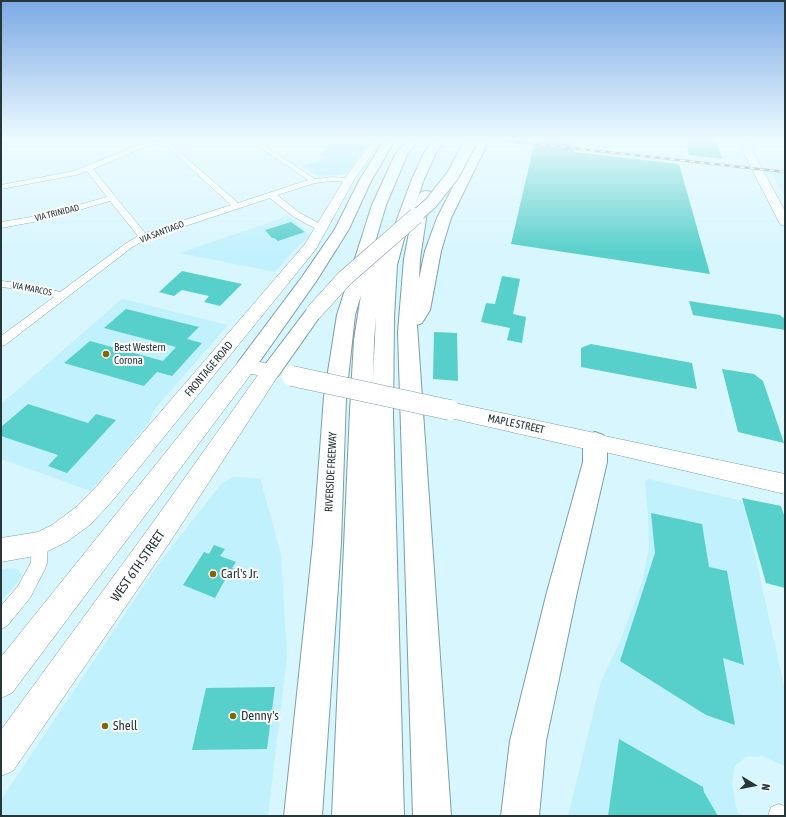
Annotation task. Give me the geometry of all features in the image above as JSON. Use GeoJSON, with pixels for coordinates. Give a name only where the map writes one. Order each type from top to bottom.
{"type":"FeatureCollection","features":[{"type":"Feature","properties":{"kind":"highway"},"geometry":{"type":"LineString","coordinates":[[246,366],[309,280],[342,229],[367,178]]}},
{"type":"Feature","properties":{"kind":"highway"},"geometry":{"type":"LineString","coordinates":[[379,205],[377,185],[380,178]]}},
{"type":"Feature","properties":{"kind":"highway","name":"RIVERSIDE FREEWAY"},"geometry":{"type":"LineString","coordinates":[[303,816],[327,543],[335,397],[346,315],[379,205],[391,178]]}},
{"type":"Feature","properties":{"kind":"highway"},"geometry":{"type":"LineString","coordinates":[[351,816],[361,410],[366,325],[372,273],[385,230],[407,178]]}},
{"type":"Feature","properties":{"kind":"highway"},"geometry":{"type":"LineString","coordinates":[[385,816],[382,416],[385,317],[389,265],[396,239],[418,178]]}},
{"type":"Feature","properties":{"kind":"highway"},"geometry":{"type":"LineString","coordinates":[[431,178],[420,212],[412,259],[407,332],[432,816]]}},
{"type":"Feature","properties":{"kind":"highway"},"geometry":{"type":"LineString","coordinates":[[282,373],[314,312],[345,278],[431,203],[451,178]]}},
{"type":"Feature","properties":{"kind":"highway"},"geometry":{"type":"LineString","coordinates":[[407,332],[421,310],[433,251],[460,178]]}},
{"type":"Feature","properties":{"kind":"highway"},"geometry":{"type":"LineString","coordinates":[[520,816],[528,741],[562,592],[595,462],[595,442]]}},
{"type":"Feature","properties":{"kind":"main road"},"geometry":{"type":"LineString","coordinates":[[762,178],[785,222]]}},
{"type":"Feature","properties":{"kind":"main road","name":"FRONTAGE ROAD"},"geometry":{"type":"LineString","coordinates":[[1,550],[40,543],[60,533],[83,516],[105,493],[311,246],[349,180]]}},
{"type":"Feature","properties":{"kind":"main road","name":"MAPLE STREET"},"geometry":{"type":"LineString","coordinates":[[246,366],[785,484]]}},
{"type":"Feature","properties":{"kind":"main road"},"geometry":{"type":"LineString","coordinates":[[1,682],[246,366]]}},
{"type":"Feature","properties":{"kind":"main road","name":"WEST 6TH STREET"},"geometry":{"type":"LineString","coordinates":[[1,759],[159,536],[282,373]]}},
{"type":"Feature","properties":{"kind":"street"},"geometry":{"type":"LineString","coordinates":[[1,187],[57,178]]}},
{"type":"Feature","properties":{"kind":"street"},"geometry":{"type":"LineString","coordinates":[[96,178],[143,237]]}},
{"type":"Feature","properties":{"kind":"street"},"geometry":{"type":"LineString","coordinates":[[206,178],[237,206]]}},
{"type":"Feature","properties":{"kind":"street"},"geometry":{"type":"LineString","coordinates":[[310,178],[314,181]]}},
{"type":"Feature","properties":{"kind":"street","name":"VIA SANTIAGO"},"geometry":{"type":"LineString","coordinates":[[1,342],[128,246],[143,237],[314,181],[332,179],[349,180]]}},
{"type":"Feature","properties":{"kind":"street"},"geometry":{"type":"LineString","coordinates":[[272,195],[297,215],[321,228]]}},
{"type":"Feature","properties":{"kind":"street","name":"VIA TRINIDAD"},"geometry":{"type":"LineString","coordinates":[[1,225],[44,217],[112,198]]}},
{"type":"Feature","properties":{"kind":"street","name":"VIA MARCOS"},"geometry":{"type":"LineString","coordinates":[[1,284],[30,287],[62,296]]}},
{"type":"Feature","properties":{"kind":"street"},"geometry":{"type":"LineString","coordinates":[[1,620],[24,592],[34,574],[39,563],[40,543]]}},
{"type":"Feature","properties":{"kind":"shaded area"},"geometry":{"type":"Polygon","coordinates":[[[774,178],[785,178],[785,197],[774,178]]]}},
{"type":"Feature","properties":{"kind":"shaded area"},"geometry":{"type":"Polygon","coordinates":[[[288,216],[310,236],[295,249],[275,272],[180,253],[288,216]]]}},
{"type":"Feature","properties":{"kind":"shaded area"},"geometry":{"type":"Polygon","coordinates":[[[122,299],[228,325],[153,411],[149,423],[91,491],[1,459],[1,404],[122,299]]]}},
{"type":"Feature","properties":{"kind":"shaded area"},"geometry":{"type":"Polygon","coordinates":[[[233,477],[260,478],[281,554],[287,656],[268,816],[1,816],[1,800],[157,566],[221,484],[233,477]]]}},
{"type":"Feature","properties":{"kind":"shaded area"},"geometry":{"type":"Polygon","coordinates":[[[648,479],[743,501],[785,690],[785,766],[762,756],[746,757],[735,766],[732,782],[736,807],[740,816],[568,816],[601,681],[618,646],[642,583],[649,548],[645,482],[648,479]]]}},
{"type":"Feature","properties":{"kind":"shaded area"},"geometry":{"type":"Polygon","coordinates":[[[15,568],[22,574],[18,582],[1,601],[1,569],[15,568]]]}},
{"type":"Feature","properties":{"kind":"building"},"geometry":{"type":"Polygon","coordinates":[[[526,178],[683,178],[710,274],[511,244],[526,178]]]}},
{"type":"Feature","properties":{"kind":"building"},"geometry":{"type":"Polygon","coordinates":[[[291,222],[305,232],[278,241],[272,238],[265,230],[291,222]]]}},
{"type":"Feature","properties":{"kind":"building"},"geometry":{"type":"Polygon","coordinates":[[[182,271],[242,284],[220,306],[204,302],[209,296],[182,290],[174,296],[159,292],[182,271]]]}},
{"type":"Feature","properties":{"kind":"building"},"geometry":{"type":"Polygon","coordinates":[[[502,276],[520,279],[513,314],[526,317],[522,343],[507,340],[510,328],[481,322],[486,303],[495,304],[502,276]]]}},
{"type":"Feature","properties":{"kind":"building"},"geometry":{"type":"Polygon","coordinates":[[[689,301],[780,315],[785,318],[785,330],[693,315],[689,301]]]}},
{"type":"Feature","properties":{"kind":"building","name":"Best Western Corona"},"geometry":{"type":"Polygon","coordinates":[[[126,309],[199,327],[187,339],[202,343],[172,376],[157,372],[144,386],[64,363],[90,341],[163,361],[176,347],[104,328],[126,309]]]}},
{"type":"Feature","properties":{"kind":"building"},"geometry":{"type":"Polygon","coordinates":[[[434,332],[457,333],[458,381],[433,379],[434,332]]]}},
{"type":"Feature","properties":{"kind":"building"},"geometry":{"type":"Polygon","coordinates":[[[591,344],[692,363],[697,389],[581,367],[581,348],[591,344]]]}},
{"type":"Feature","properties":{"kind":"building"},"geometry":{"type":"Polygon","coordinates":[[[722,369],[754,374],[763,381],[784,443],[738,432],[722,369]]]}},
{"type":"Feature","properties":{"kind":"building"},"geometry":{"type":"Polygon","coordinates":[[[28,404],[88,423],[96,414],[116,420],[67,473],[48,466],[58,455],[1,436],[1,427],[28,404]]]}},
{"type":"Feature","properties":{"kind":"building"},"geometry":{"type":"Polygon","coordinates":[[[742,498],[781,506],[785,518],[785,588],[766,583],[742,498]]]}},
{"type":"Feature","properties":{"kind":"building"},"geometry":{"type":"Polygon","coordinates":[[[651,513],[702,524],[709,567],[727,571],[744,665],[723,658],[735,725],[706,715],[620,661],[655,553],[651,513]]]}},
{"type":"Feature","properties":{"kind":"building","name":"Carl's Jr."},"geometry":{"type":"Polygon","coordinates":[[[214,545],[225,549],[220,556],[236,562],[232,568],[237,570],[232,580],[226,578],[215,598],[183,585],[204,552],[209,554],[214,545]]]}},
{"type":"Feature","properties":{"kind":"building","name":"Denny's"},"geometry":{"type":"Polygon","coordinates":[[[275,687],[267,749],[192,750],[206,688],[275,687]]]}},
{"type":"Feature","properties":{"kind":"building"},"geometry":{"type":"Polygon","coordinates":[[[619,739],[703,787],[704,792],[718,816],[608,816],[619,739]]]}},
{"type":"Feature","properties":{"kind":"place","name":"Best Western Corona"},"geometry":{"type":"Point","coordinates":[106,354]}},
{"type":"Feature","properties":{"kind":"place","name":"Carl's Jr."},"geometry":{"type":"Point","coordinates":[213,574]}},
{"type":"Feature","properties":{"kind":"place","name":"Denny's"},"geometry":{"type":"Point","coordinates":[233,716]}},
{"type":"Feature","properties":{"kind":"place","name":"Shell"},"geometry":{"type":"Point","coordinates":[105,726]}}]}
